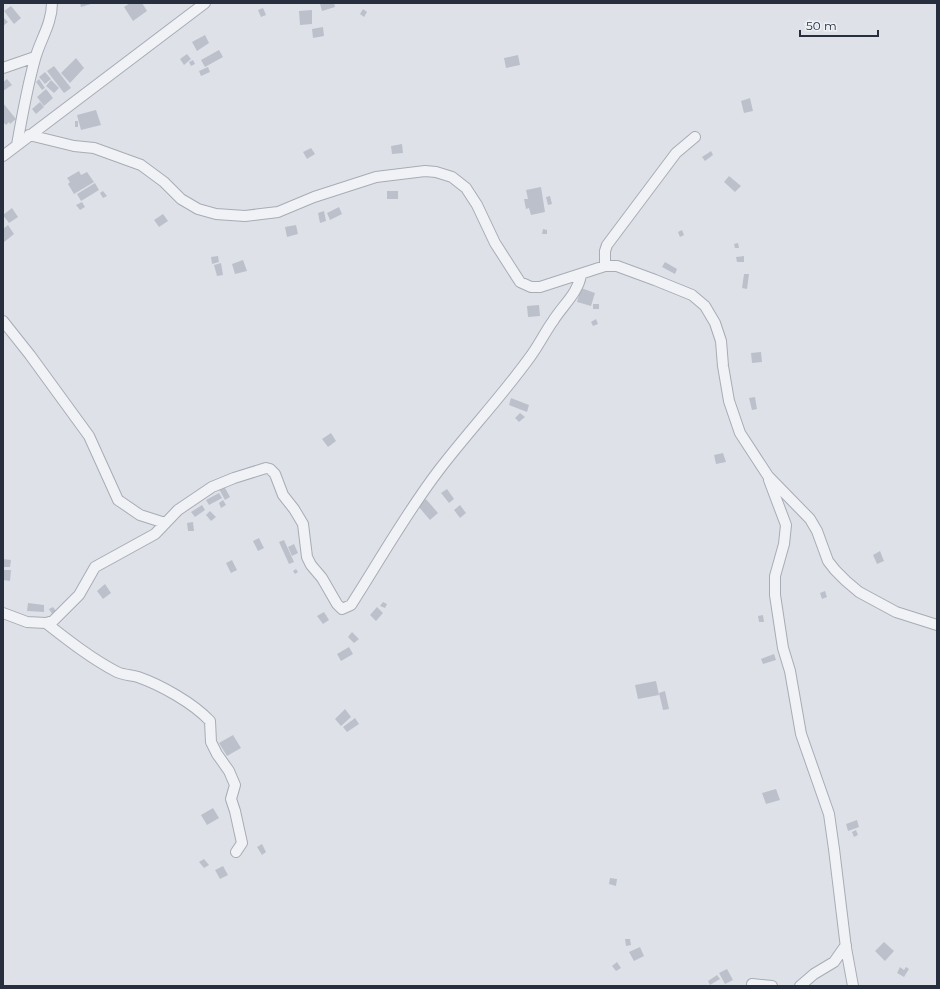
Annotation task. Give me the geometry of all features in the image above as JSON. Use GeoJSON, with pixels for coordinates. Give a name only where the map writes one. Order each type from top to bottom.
{"type":"FeatureCollection","features":[{"type":"Feature","properties":{"kind":"street"},"geometry":{"type":"LineString","coordinates":[[17,145],[24,97],[36,57],[50,22],[52,3]]}},
{"type":"Feature","properties":{"kind":"street"},"geometry":{"type":"LineString","coordinates":[[3,156],[205,3]]}},
{"type":"Feature","properties":{"kind":"street"},"geometry":{"type":"LineString","coordinates":[[3,68],[36,57]]}},
{"type":"Feature","properties":{"kind":"street"},"geometry":{"type":"LineString","coordinates":[[29,135],[74,146],[94,148],[141,165],[164,182],[181,199],[198,209],[216,214],[245,216],[278,212],[314,197],[376,177],[425,171],[436,172],[452,177],[466,188],[477,205],[495,243],[520,282],[540,288],[605,266],[617,266],[692,295],[705,306],[715,323],[721,341],[723,366],[729,401],[740,433],[768,476],[810,520],[817,531],[828,561],[846,582],[859,592],[896,612],[937,625]]}},
{"type":"Feature","properties":{"kind":"street"},"geometry":{"type":"LineString","coordinates":[[605,266],[605,251],[608,245],[676,153],[695,137]]}},
{"type":"Feature","properties":{"kind":"street"},"geometry":{"type":"LineString","coordinates":[[46,624],[57,619],[79,595],[96,567],[155,534],[178,510],[212,487],[266,468],[270,469],[274,474],[284,495],[303,524],[307,557],[311,565],[322,578],[336,604],[342,608],[346,608],[350,605],[374,571],[412,506],[530,356],[554,319],[575,291],[582,275]]}},
{"type":"Feature","properties":{"kind":"street"},"geometry":{"type":"LineString","coordinates":[[3,321],[30,355],[89,436],[118,500],[140,515],[165,523]]}},
{"type":"Feature","properties":{"kind":"street"},"geometry":{"type":"LineString","coordinates":[[768,476],[786,525],[784,544],[775,576],[775,595],[783,648],[790,671],[801,734],[829,814],[846,945],[853,986]]}},
{"type":"Feature","properties":{"kind":"street"},"geometry":{"type":"LineString","coordinates":[[3,613],[27,622],[46,624],[106,666],[119,673],[136,676],[174,695],[210,721],[211,742],[217,754],[229,771],[234,785],[231,799],[242,843],[236,852]]}},
{"type":"Feature","properties":{"kind":"street"},"geometry":{"type":"LineString","coordinates":[[800,986],[814,974],[834,962],[846,945]]}},
{"type":"Feature","properties":{"kind":"street"},"geometry":{"type":"LineString","coordinates":[[752,984],[772,986]]}},
{"type":"Feature","properties":{"kind":"building"},"geometry":{"type":"Polygon","coordinates":[[[80,3],[94,3],[81,7],[80,3]]]}},
{"type":"Feature","properties":{"kind":"building"},"geometry":{"type":"Polygon","coordinates":[[[130,3],[142,3],[147,11],[133,21],[124,7],[130,3]]]}},
{"type":"Feature","properties":{"kind":"building"},"geometry":{"type":"Polygon","coordinates":[[[334,3],[335,7],[322,11],[320,4],[334,3]]]}},
{"type":"Feature","properties":{"kind":"building"},"geometry":{"type":"Polygon","coordinates":[[[11,6],[21,18],[14,24],[4,11],[11,6]]]}},
{"type":"Feature","properties":{"kind":"building"},"geometry":{"type":"Polygon","coordinates":[[[263,8],[266,15],[261,17],[258,10],[263,8]]]}},
{"type":"Feature","properties":{"kind":"building"},"geometry":{"type":"Polygon","coordinates":[[[363,9],[367,12],[364,17],[360,14],[363,9]]]}},
{"type":"Feature","properties":{"kind":"building"},"geometry":{"type":"Polygon","coordinates":[[[312,10],[312,24],[300,25],[299,11],[312,10]]]}},
{"type":"Feature","properties":{"kind":"building"},"geometry":{"type":"Polygon","coordinates":[[[3,17],[8,22],[3,26],[3,17]]]}},
{"type":"Feature","properties":{"kind":"building"},"geometry":{"type":"Polygon","coordinates":[[[323,27],[324,36],[313,38],[312,29],[323,27]]]}},
{"type":"Feature","properties":{"kind":"building"},"geometry":{"type":"Polygon","coordinates":[[[205,35],[209,43],[197,51],[192,42],[205,35]]]}},
{"type":"Feature","properties":{"kind":"building"},"geometry":{"type":"Polygon","coordinates":[[[219,50],[223,57],[205,67],[201,60],[219,50]]]}},
{"type":"Feature","properties":{"kind":"building"},"geometry":{"type":"Polygon","coordinates":[[[187,54],[191,59],[184,65],[180,59],[187,54]]]}},
{"type":"Feature","properties":{"kind":"building"},"geometry":{"type":"Polygon","coordinates":[[[518,55],[520,65],[506,68],[504,58],[518,55]]]}},
{"type":"Feature","properties":{"kind":"building"},"geometry":{"type":"Polygon","coordinates":[[[76,58],[84,68],[70,83],[61,73],[76,58]]]}},
{"type":"Feature","properties":{"kind":"building"},"geometry":{"type":"Polygon","coordinates":[[[193,60],[195,64],[191,66],[189,62],[193,60]]]}},
{"type":"Feature","properties":{"kind":"building"},"geometry":{"type":"Polygon","coordinates":[[[54,66],[71,88],[64,93],[47,71],[54,66]]]}},
{"type":"Feature","properties":{"kind":"building"},"geometry":{"type":"Polygon","coordinates":[[[208,67],[210,72],[201,76],[199,71],[208,67]]]}},
{"type":"Feature","properties":{"kind":"building"},"geometry":{"type":"Polygon","coordinates":[[[45,72],[51,79],[45,84],[39,77],[45,72]]]}},
{"type":"Feature","properties":{"kind":"building"},"geometry":{"type":"Polygon","coordinates":[[[7,79],[12,85],[3,91],[3,82],[7,79]]]}},
{"type":"Feature","properties":{"kind":"building"},"geometry":{"type":"Polygon","coordinates":[[[39,79],[45,88],[42,90],[36,82],[39,79]]]}},
{"type":"Feature","properties":{"kind":"building"},"geometry":{"type":"Polygon","coordinates":[[[51,80],[59,88],[54,93],[46,86],[51,80]]]}},
{"type":"Feature","properties":{"kind":"building"},"geometry":{"type":"Polygon","coordinates":[[[46,89],[53,98],[44,106],[37,97],[46,89]]]}},
{"type":"Feature","properties":{"kind":"building"},"geometry":{"type":"Polygon","coordinates":[[[750,98],[753,111],[744,113],[741,101],[750,98]]]}},
{"type":"Feature","properties":{"kind":"building"},"geometry":{"type":"Polygon","coordinates":[[[40,102],[44,107],[36,114],[32,109],[40,102]]]}},
{"type":"Feature","properties":{"kind":"building"},"geometry":{"type":"Polygon","coordinates":[[[3,103],[16,119],[10,124],[9,122],[6,125],[4,123],[3,124],[3,103]]]}},
{"type":"Feature","properties":{"kind":"building"},"geometry":{"type":"Polygon","coordinates":[[[96,110],[101,125],[81,130],[77,115],[96,110]]]}},
{"type":"Feature","properties":{"kind":"building"},"geometry":{"type":"Polygon","coordinates":[[[75,121],[78,121],[78,127],[75,127],[75,121]]]}},
{"type":"Feature","properties":{"kind":"building"},"geometry":{"type":"Polygon","coordinates":[[[402,144],[403,153],[392,154],[391,146],[402,144]]]}},
{"type":"Feature","properties":{"kind":"building"},"geometry":{"type":"Polygon","coordinates":[[[311,148],[315,154],[307,159],[303,152],[311,148]]]}},
{"type":"Feature","properties":{"kind":"building"},"geometry":{"type":"Polygon","coordinates":[[[711,151],[713,155],[705,161],[702,157],[711,151]]]}},
{"type":"Feature","properties":{"kind":"building"},"geometry":{"type":"Polygon","coordinates":[[[79,171],[81,175],[87,172],[94,182],[74,194],[68,184],[70,182],[67,178],[79,171]]]}},
{"type":"Feature","properties":{"kind":"building"},"geometry":{"type":"Polygon","coordinates":[[[729,176],[741,186],[735,192],[724,182],[729,176]]]}},
{"type":"Feature","properties":{"kind":"building"},"geometry":{"type":"Polygon","coordinates":[[[95,183],[99,190],[81,201],[77,194],[95,183]]]}},
{"type":"Feature","properties":{"kind":"building"},"geometry":{"type":"Polygon","coordinates":[[[541,187],[545,212],[531,215],[529,208],[526,209],[524,199],[528,199],[526,190],[541,187]]]}},
{"type":"Feature","properties":{"kind":"building"},"geometry":{"type":"Polygon","coordinates":[[[103,191],[107,196],[103,198],[100,193],[103,191]]]}},
{"type":"Feature","properties":{"kind":"building"},"geometry":{"type":"Polygon","coordinates":[[[387,191],[398,191],[398,199],[387,199],[387,191]]]}},
{"type":"Feature","properties":{"kind":"building"},"geometry":{"type":"Polygon","coordinates":[[[550,196],[552,204],[548,205],[546,197],[550,196]]]}},
{"type":"Feature","properties":{"kind":"building"},"geometry":{"type":"Polygon","coordinates":[[[82,202],[85,207],[80,210],[76,205],[82,202]]]}},
{"type":"Feature","properties":{"kind":"building"},"geometry":{"type":"Polygon","coordinates":[[[339,207],[342,214],[330,220],[327,213],[339,207]]]}},
{"type":"Feature","properties":{"kind":"building"},"geometry":{"type":"Polygon","coordinates":[[[12,208],[18,217],[9,223],[3,215],[12,208]]]}},
{"type":"Feature","properties":{"kind":"building"},"geometry":{"type":"Polygon","coordinates":[[[324,211],[326,221],[320,223],[318,213],[324,211]]]}},
{"type":"Feature","properties":{"kind":"building"},"geometry":{"type":"Polygon","coordinates":[[[163,214],[168,221],[159,227],[154,220],[163,214]]]}},
{"type":"Feature","properties":{"kind":"building"},"geometry":{"type":"Polygon","coordinates":[[[8,225],[14,234],[3,243],[3,229],[8,225]]]}},
{"type":"Feature","properties":{"kind":"building"},"geometry":{"type":"Polygon","coordinates":[[[296,225],[298,234],[287,237],[285,227],[296,225]]]}},
{"type":"Feature","properties":{"kind":"building"},"geometry":{"type":"Polygon","coordinates":[[[543,229],[547,230],[547,234],[542,234],[543,229]]]}},
{"type":"Feature","properties":{"kind":"building"},"geometry":{"type":"Polygon","coordinates":[[[682,230],[684,235],[680,237],[678,232],[682,230]]]}},
{"type":"Feature","properties":{"kind":"building"},"geometry":{"type":"Polygon","coordinates":[[[738,243],[739,248],[735,248],[734,244],[738,243]]]}},
{"type":"Feature","properties":{"kind":"building"},"geometry":{"type":"Polygon","coordinates":[[[218,256],[219,262],[212,264],[211,257],[218,256]]]}},
{"type":"Feature","properties":{"kind":"building"},"geometry":{"type":"Polygon","coordinates":[[[744,256],[744,262],[737,262],[736,257],[744,256]]]}},
{"type":"Feature","properties":{"kind":"building"},"geometry":{"type":"Polygon","coordinates":[[[243,260],[247,271],[235,274],[232,264],[243,260]]]}},
{"type":"Feature","properties":{"kind":"building"},"geometry":{"type":"Polygon","coordinates":[[[665,262],[677,269],[675,274],[662,267],[665,262]]]}},
{"type":"Feature","properties":{"kind":"building"},"geometry":{"type":"Polygon","coordinates":[[[221,263],[223,275],[217,276],[214,265],[221,263]]]}},
{"type":"Feature","properties":{"kind":"building"},"geometry":{"type":"Polygon","coordinates":[[[744,274],[749,274],[747,289],[742,288],[744,274]]]}},
{"type":"Feature","properties":{"kind":"building"},"geometry":{"type":"Polygon","coordinates":[[[581,288],[595,293],[591,306],[577,302],[581,288]]]}},
{"type":"Feature","properties":{"kind":"building"},"geometry":{"type":"Polygon","coordinates":[[[593,304],[599,304],[599,309],[593,309],[593,304]]]}},
{"type":"Feature","properties":{"kind":"building"},"geometry":{"type":"Polygon","coordinates":[[[539,305],[540,316],[528,317],[527,306],[539,305]]]}},
{"type":"Feature","properties":{"kind":"building"},"geometry":{"type":"Polygon","coordinates":[[[596,319],[598,324],[593,326],[591,322],[596,319]]]}},
{"type":"Feature","properties":{"kind":"building"},"geometry":{"type":"Polygon","coordinates":[[[761,352],[762,362],[752,363],[751,353],[761,352]]]}},
{"type":"Feature","properties":{"kind":"building"},"geometry":{"type":"Polygon","coordinates":[[[755,397],[757,409],[752,410],[749,398],[755,397]]]}},
{"type":"Feature","properties":{"kind":"building"},"geometry":{"type":"Polygon","coordinates":[[[511,398],[529,405],[527,412],[509,405],[511,398]]]}},
{"type":"Feature","properties":{"kind":"building"},"geometry":{"type":"Polygon","coordinates":[[[520,413],[525,417],[519,422],[515,418],[520,413]]]}},
{"type":"Feature","properties":{"kind":"building"},"geometry":{"type":"Polygon","coordinates":[[[331,433],[336,441],[328,447],[322,439],[331,433]]]}},
{"type":"Feature","properties":{"kind":"building"},"geometry":{"type":"Polygon","coordinates":[[[723,453],[726,462],[716,464],[714,455],[723,453]]]}},
{"type":"Feature","properties":{"kind":"building"},"geometry":{"type":"Polygon","coordinates":[[[224,486],[230,497],[225,500],[219,489],[224,486]]]}},
{"type":"Feature","properties":{"kind":"building"},"geometry":{"type":"Polygon","coordinates":[[[447,489],[454,499],[449,503],[441,493],[447,489]]]}},
{"type":"Feature","properties":{"kind":"building"},"geometry":{"type":"Polygon","coordinates":[[[219,493],[222,498],[209,505],[206,500],[219,493]]]}},
{"type":"Feature","properties":{"kind":"building"},"geometry":{"type":"Polygon","coordinates":[[[426,499],[438,513],[430,520],[418,506],[426,499]]]}},
{"type":"Feature","properties":{"kind":"building"},"geometry":{"type":"Polygon","coordinates":[[[223,500],[226,505],[221,508],[219,503],[223,500]]]}},
{"type":"Feature","properties":{"kind":"building"},"geometry":{"type":"Polygon","coordinates":[[[202,505],[205,510],[195,517],[191,512],[202,505]]]}},
{"type":"Feature","properties":{"kind":"building"},"geometry":{"type":"Polygon","coordinates":[[[460,505],[466,513],[460,518],[454,510],[460,505]]]}},
{"type":"Feature","properties":{"kind":"building"},"geometry":{"type":"Polygon","coordinates":[[[210,511],[216,517],[211,521],[206,515],[210,511]]]}},
{"type":"Feature","properties":{"kind":"building"},"geometry":{"type":"Polygon","coordinates":[[[193,522],[194,531],[188,531],[187,523],[193,522]]]}},
{"type":"Feature","properties":{"kind":"building"},"geometry":{"type":"Polygon","coordinates":[[[259,538],[264,548],[258,551],[253,541],[259,538]]]}},
{"type":"Feature","properties":{"kind":"building"},"geometry":{"type":"Polygon","coordinates":[[[284,540],[294,562],[289,564],[279,542],[284,540]]]}},
{"type":"Feature","properties":{"kind":"building"},"geometry":{"type":"Polygon","coordinates":[[[294,544],[298,553],[292,556],[288,547],[294,544]]]}},
{"type":"Feature","properties":{"kind":"building"},"geometry":{"type":"Polygon","coordinates":[[[880,551],[884,561],[877,564],[873,555],[880,551]]]}},
{"type":"Feature","properties":{"kind":"building"},"geometry":{"type":"Polygon","coordinates":[[[3,559],[11,560],[10,567],[3,567],[3,559]]]}},
{"type":"Feature","properties":{"kind":"building"},"geometry":{"type":"Polygon","coordinates":[[[232,560],[237,570],[231,573],[226,563],[232,560]]]}},
{"type":"Feature","properties":{"kind":"building"},"geometry":{"type":"Polygon","coordinates":[[[296,569],[298,572],[295,574],[293,571],[296,569]]]}},
{"type":"Feature","properties":{"kind":"building"},"geometry":{"type":"Polygon","coordinates":[[[3,570],[11,570],[10,581],[3,580],[3,570]]]}},
{"type":"Feature","properties":{"kind":"building"},"geometry":{"type":"Polygon","coordinates":[[[105,584],[111,593],[103,599],[97,591],[105,584]]]}},
{"type":"Feature","properties":{"kind":"building"},"geometry":{"type":"Polygon","coordinates":[[[825,591],[827,597],[822,599],[820,593],[825,591]]]}},
{"type":"Feature","properties":{"kind":"building"},"geometry":{"type":"Polygon","coordinates":[[[383,602],[387,604],[385,608],[380,606],[383,602]]]}},
{"type":"Feature","properties":{"kind":"building"},"geometry":{"type":"Polygon","coordinates":[[[28,603],[44,605],[44,612],[27,611],[28,603]]]}},
{"type":"Feature","properties":{"kind":"building"},"geometry":{"type":"Polygon","coordinates":[[[53,607],[56,611],[52,614],[49,609],[53,607]]]}},
{"type":"Feature","properties":{"kind":"building"},"geometry":{"type":"Polygon","coordinates":[[[377,607],[383,613],[376,621],[370,615],[377,607]]]}},
{"type":"Feature","properties":{"kind":"building"},"geometry":{"type":"Polygon","coordinates":[[[324,612],[329,620],[323,624],[317,616],[324,612]]]}},
{"type":"Feature","properties":{"kind":"building"},"geometry":{"type":"Polygon","coordinates":[[[763,615],[764,622],[759,622],[758,616],[763,615]]]}},
{"type":"Feature","properties":{"kind":"building"},"geometry":{"type":"Polygon","coordinates":[[[352,632],[359,639],[354,643],[348,637],[352,632]]]}},
{"type":"Feature","properties":{"kind":"building"},"geometry":{"type":"Polygon","coordinates":[[[349,647],[353,654],[341,661],[337,654],[349,647]]]}},
{"type":"Feature","properties":{"kind":"building"},"geometry":{"type":"Polygon","coordinates":[[[774,654],[776,660],[763,664],[761,659],[774,654]]]}},
{"type":"Feature","properties":{"kind":"building"},"geometry":{"type":"Polygon","coordinates":[[[656,681],[659,695],[638,699],[635,685],[656,681]]]}},
{"type":"Feature","properties":{"kind":"building"},"geometry":{"type":"Polygon","coordinates":[[[665,691],[669,709],[663,710],[659,693],[665,691]]]}},
{"type":"Feature","properties":{"kind":"building"},"geometry":{"type":"Polygon","coordinates":[[[345,709],[351,717],[341,726],[335,719],[345,709]]]}},
{"type":"Feature","properties":{"kind":"building"},"geometry":{"type":"Polygon","coordinates":[[[355,718],[359,724],[347,732],[343,727],[355,718]]]}},
{"type":"Feature","properties":{"kind":"building"},"geometry":{"type":"Polygon","coordinates":[[[233,735],[241,748],[227,756],[219,743],[233,735]]]}},
{"type":"Feature","properties":{"kind":"building"},"geometry":{"type":"Polygon","coordinates":[[[776,789],[780,800],[766,804],[762,793],[776,789]]]}},
{"type":"Feature","properties":{"kind":"building"},"geometry":{"type":"Polygon","coordinates":[[[213,808],[219,818],[207,825],[201,815],[213,808]]]}},
{"type":"Feature","properties":{"kind":"building"},"geometry":{"type":"Polygon","coordinates":[[[857,820],[859,827],[848,831],[846,824],[857,820]]]}},
{"type":"Feature","properties":{"kind":"building"},"geometry":{"type":"Polygon","coordinates":[[[856,830],[858,835],[854,837],[852,832],[856,830]]]}},
{"type":"Feature","properties":{"kind":"building"},"geometry":{"type":"Polygon","coordinates":[[[262,844],[266,852],[262,855],[257,847],[262,844]]]}},
{"type":"Feature","properties":{"kind":"building"},"geometry":{"type":"Polygon","coordinates":[[[204,859],[209,865],[204,868],[199,862],[204,859]]]}},
{"type":"Feature","properties":{"kind":"building"},"geometry":{"type":"Polygon","coordinates":[[[223,866],[228,875],[220,879],[215,870],[223,866]]]}},
{"type":"Feature","properties":{"kind":"building"},"geometry":{"type":"Polygon","coordinates":[[[610,878],[617,879],[616,886],[609,884],[610,878]]]}},
{"type":"Feature","properties":{"kind":"building"},"geometry":{"type":"Polygon","coordinates":[[[625,939],[630,939],[631,945],[626,946],[625,939]]]}},
{"type":"Feature","properties":{"kind":"building"},"geometry":{"type":"Polygon","coordinates":[[[884,942],[894,951],[885,961],[875,951],[884,942]]]}},
{"type":"Feature","properties":{"kind":"building"},"geometry":{"type":"Polygon","coordinates":[[[640,947],[644,956],[634,961],[629,952],[640,947]]]}},
{"type":"Feature","properties":{"kind":"building"},"geometry":{"type":"Polygon","coordinates":[[[617,962],[621,968],[616,971],[612,966],[617,962]]]}},
{"type":"Feature","properties":{"kind":"building"},"geometry":{"type":"Polygon","coordinates":[[[900,967],[904,970],[906,967],[909,969],[904,977],[897,973],[900,967]]]}},
{"type":"Feature","properties":{"kind":"building"},"geometry":{"type":"Polygon","coordinates":[[[727,969],[733,980],[725,984],[719,973],[727,969]]]}},
{"type":"Feature","properties":{"kind":"building"},"geometry":{"type":"Polygon","coordinates":[[[717,975],[720,979],[710,985],[708,981],[717,975]]]}}]}
